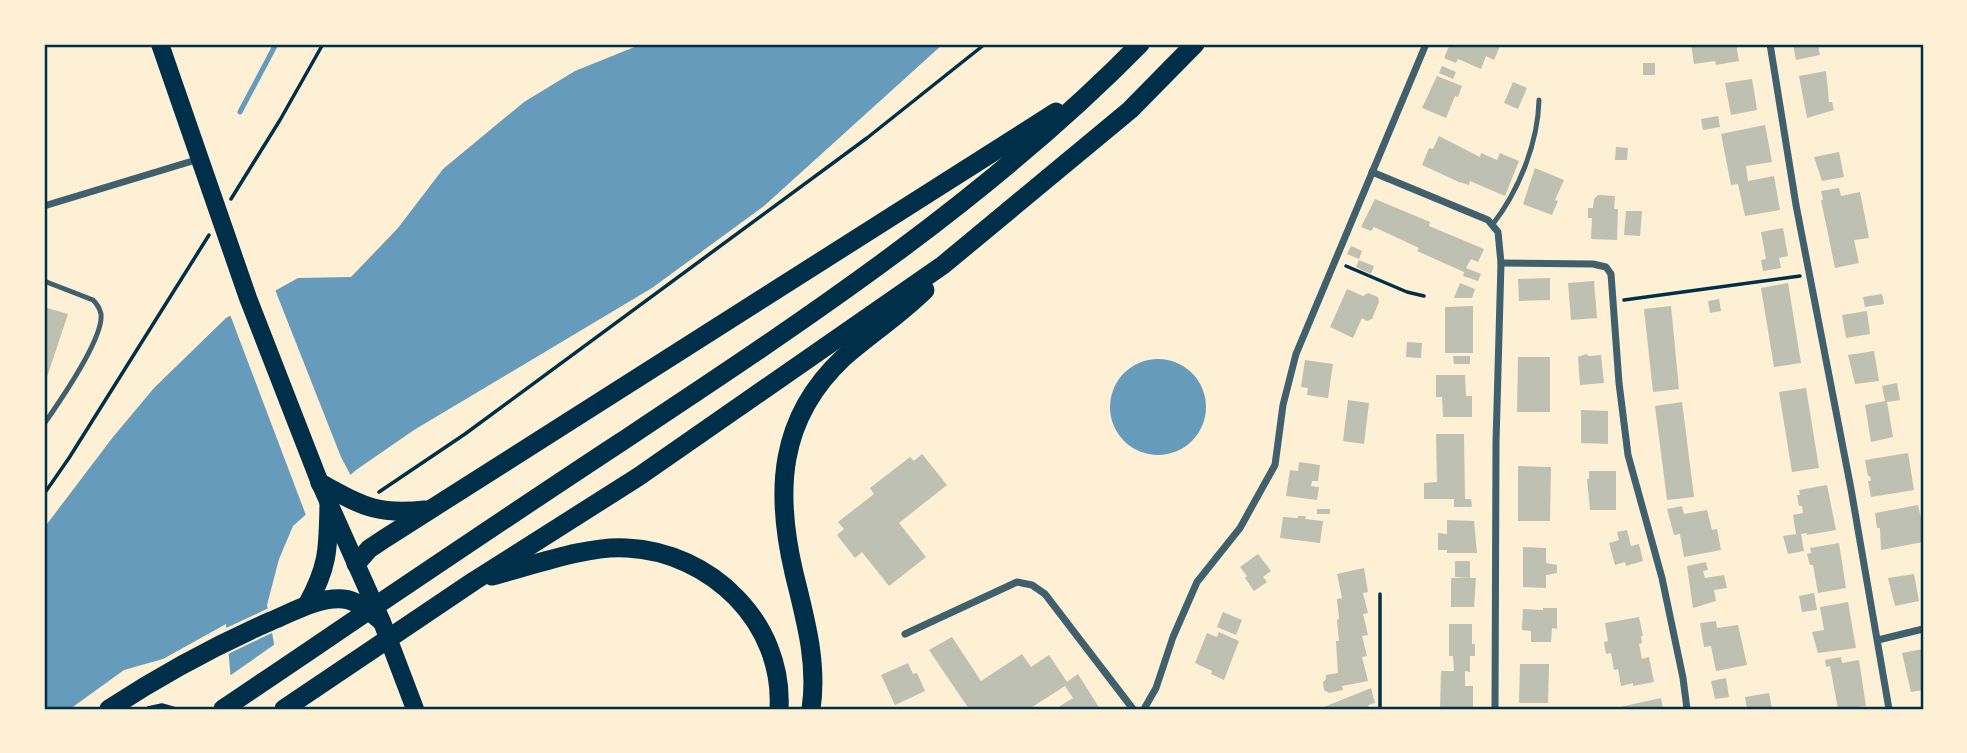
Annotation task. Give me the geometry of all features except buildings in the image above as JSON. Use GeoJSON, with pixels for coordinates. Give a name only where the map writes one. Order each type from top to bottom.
{"type":"FeatureCollection","features":[{"type":"Feature","properties":{"kind":"highway"},"geometry":{"type":"LineString","coordinates":[[223,709],[786,332],[937,221],[1062,120],[1140,44]]}},
{"type":"Feature","properties":{"kind":"highway"},"geometry":{"type":"LineString","coordinates":[[284,709],[474,581],[638,477],[970,244],[1130,110],[1195,44]]}},
{"type":"Feature","properties":{"kind":"highway"},"geometry":{"type":"LineString","coordinates":[[356,564],[384,539],[1104,81]]}},
{"type":"Feature","properties":{"kind":"highway"},"geometry":{"type":"LineString","coordinates":[[811,709],[813,664],[783,518],[784,467],[793,432],[809,401],[830,371],[853,349],[922,294],[970,244]]}},
{"type":"Feature","properties":{"kind":"highway"},"geometry":{"type":"LineString","coordinates":[[320,483],[402,512],[433,509]]}},
{"type":"Feature","properties":{"kind":"highway"},"geometry":{"type":"LineString","coordinates":[[307,605],[320,581],[335,536],[329,504]]}},
{"type":"Feature","properties":{"kind":"highway"},"geometry":{"type":"LineString","coordinates":[[474,581],[606,549],[626,547],[676,557],[716,578],[754,619],[775,670],[779,709]]}},
{"type":"Feature","properties":{"kind":"highway"},"geometry":{"type":"LineString","coordinates":[[109,709],[159,676],[214,646],[307,605],[345,599],[366,608],[380,620]]}},
{"type":"Feature","properties":{"kind":"main road"},"geometry":{"type":"LineString","coordinates":[[160,44],[248,299],[329,504]]}},
{"type":"Feature","properties":{"kind":"main road"},"geometry":{"type":"LineString","coordinates":[[335,536],[356,564],[415,709]]}},
{"type":"Feature","properties":{"kind":"street"},"geometry":{"type":"LineString","coordinates":[[1144,709],[1156,688],[1173,637],[1197,582],[1240,528],[1275,465],[1283,405],[1296,354],[1426,44]]}},
{"type":"Feature","properties":{"kind":"street"},"geometry":{"type":"LineString","coordinates":[[1770,44],[1809,275],[1889,709]]}},
{"type":"Feature","properties":{"kind":"street"},"geometry":{"type":"LineString","coordinates":[[44,206],[200,159]]}},
{"type":"Feature","properties":{"kind":"street"},"geometry":{"type":"LineString","coordinates":[[1372,172],[1488,220],[1498,232],[1501,263],[1496,442],[1494,709]]}},
{"type":"Feature","properties":{"kind":"street"},"geometry":{"type":"LineString","coordinates":[[1501,263],[1601,265],[1611,274],[1619,383],[1628,455],[1662,578],[1687,709]]}},
{"type":"Feature","properties":{"kind":"street"},"geometry":{"type":"LineString","coordinates":[[905,634],[1000,588],[1017,582],[1032,585],[1045,594],[1133,709]]}},
{"type":"Feature","properties":{"kind":"street"},"geometry":{"type":"LineString","coordinates":[[1878,640],[1923,629]]}},
{"type":"Feature","properties":{"kind":"lane"},"geometry":{"type":"LineString","coordinates":[[1493,224],[1513,192],[1534,138],[1538,127],[1539,100]]}},
{"type":"Feature","properties":{"kind":"lane"},"geometry":{"type":"LineString","coordinates":[[44,281],[93,300],[101,314],[90,348],[44,425]]}},
{"type":"Feature","properties":{"kind":"path"},"geometry":{"type":"LineString","coordinates":[[280,120],[323,44]]}},
{"type":"Feature","properties":{"kind":"path"},"geometry":{"type":"LineString","coordinates":[[378,502],[465,433],[856,146],[985,44]]}},
{"type":"Feature","properties":{"kind":"path"},"geometry":{"type":"LineString","coordinates":[[1335,261],[1406,292],[1424,296]]}},
{"type":"Feature","properties":{"kind":"path"},"geometry":{"type":"LineString","coordinates":[[1614,302],[1809,275]]}},
{"type":"Feature","properties":{"kind":"path"},"geometry":{"type":"LineString","coordinates":[[44,494],[137,350]]}},
{"type":"Feature","properties":{"kind":"path"},"geometry":{"type":"LineString","coordinates":[[1380,594],[1380,709]]}},
{"type":"Feature","properties":{"kind":"path"},"geometry":{"type":"LineString","coordinates":[[145,709],[162,705],[176,709]]}},
{"type":"Feature","properties":{"kind":"water"},"geometry":{"type":"Polygon","coordinates":[[[642,44],[943,44],[764,206],[652,288],[414,430],[356,470],[293,526],[279,559],[267,605],[286,709],[231,681],[226,624],[163,659],[124,670],[70,709],[44,709],[44,528],[154,388],[226,318],[298,278],[351,277],[398,228],[443,169],[524,102],[575,71],[642,44]]]}},
{"type":"Feature","properties":{"kind":"water"},"geometry":{"type":"Polygon","coordinates":[[[1158,359],[1176,363],[1192,373],[1202,389],[1206,407],[1202,425],[1192,441],[1176,451],[1158,455],[1140,451],[1124,441],[1114,425],[1110,407],[1114,389],[1124,373],[1140,363],[1158,359]]]}},
{"type":"Feature","properties":{"kind":"pier"},"geometry":{"type":"Polygon","coordinates":[[[274,287],[341,457],[352,478],[307,518],[229,312],[274,287]]]}},
{"type":"Feature","properties":{"kind":"pier"},"geometry":{"type":"Polygon","coordinates":[[[271,607],[276,631],[226,655],[224,629],[271,607]]]}},
{"type":"Feature","properties":{"kind":"pier"},"geometry":{"type":"Polygon","coordinates":[[[278,642],[289,709],[235,709],[228,677],[278,642]]]}},
{"type":"Feature","properties":{"kind":"waterway"},"geometry":{"type":"LineString","coordinates":[[240,112],[276,44]]}}]}
